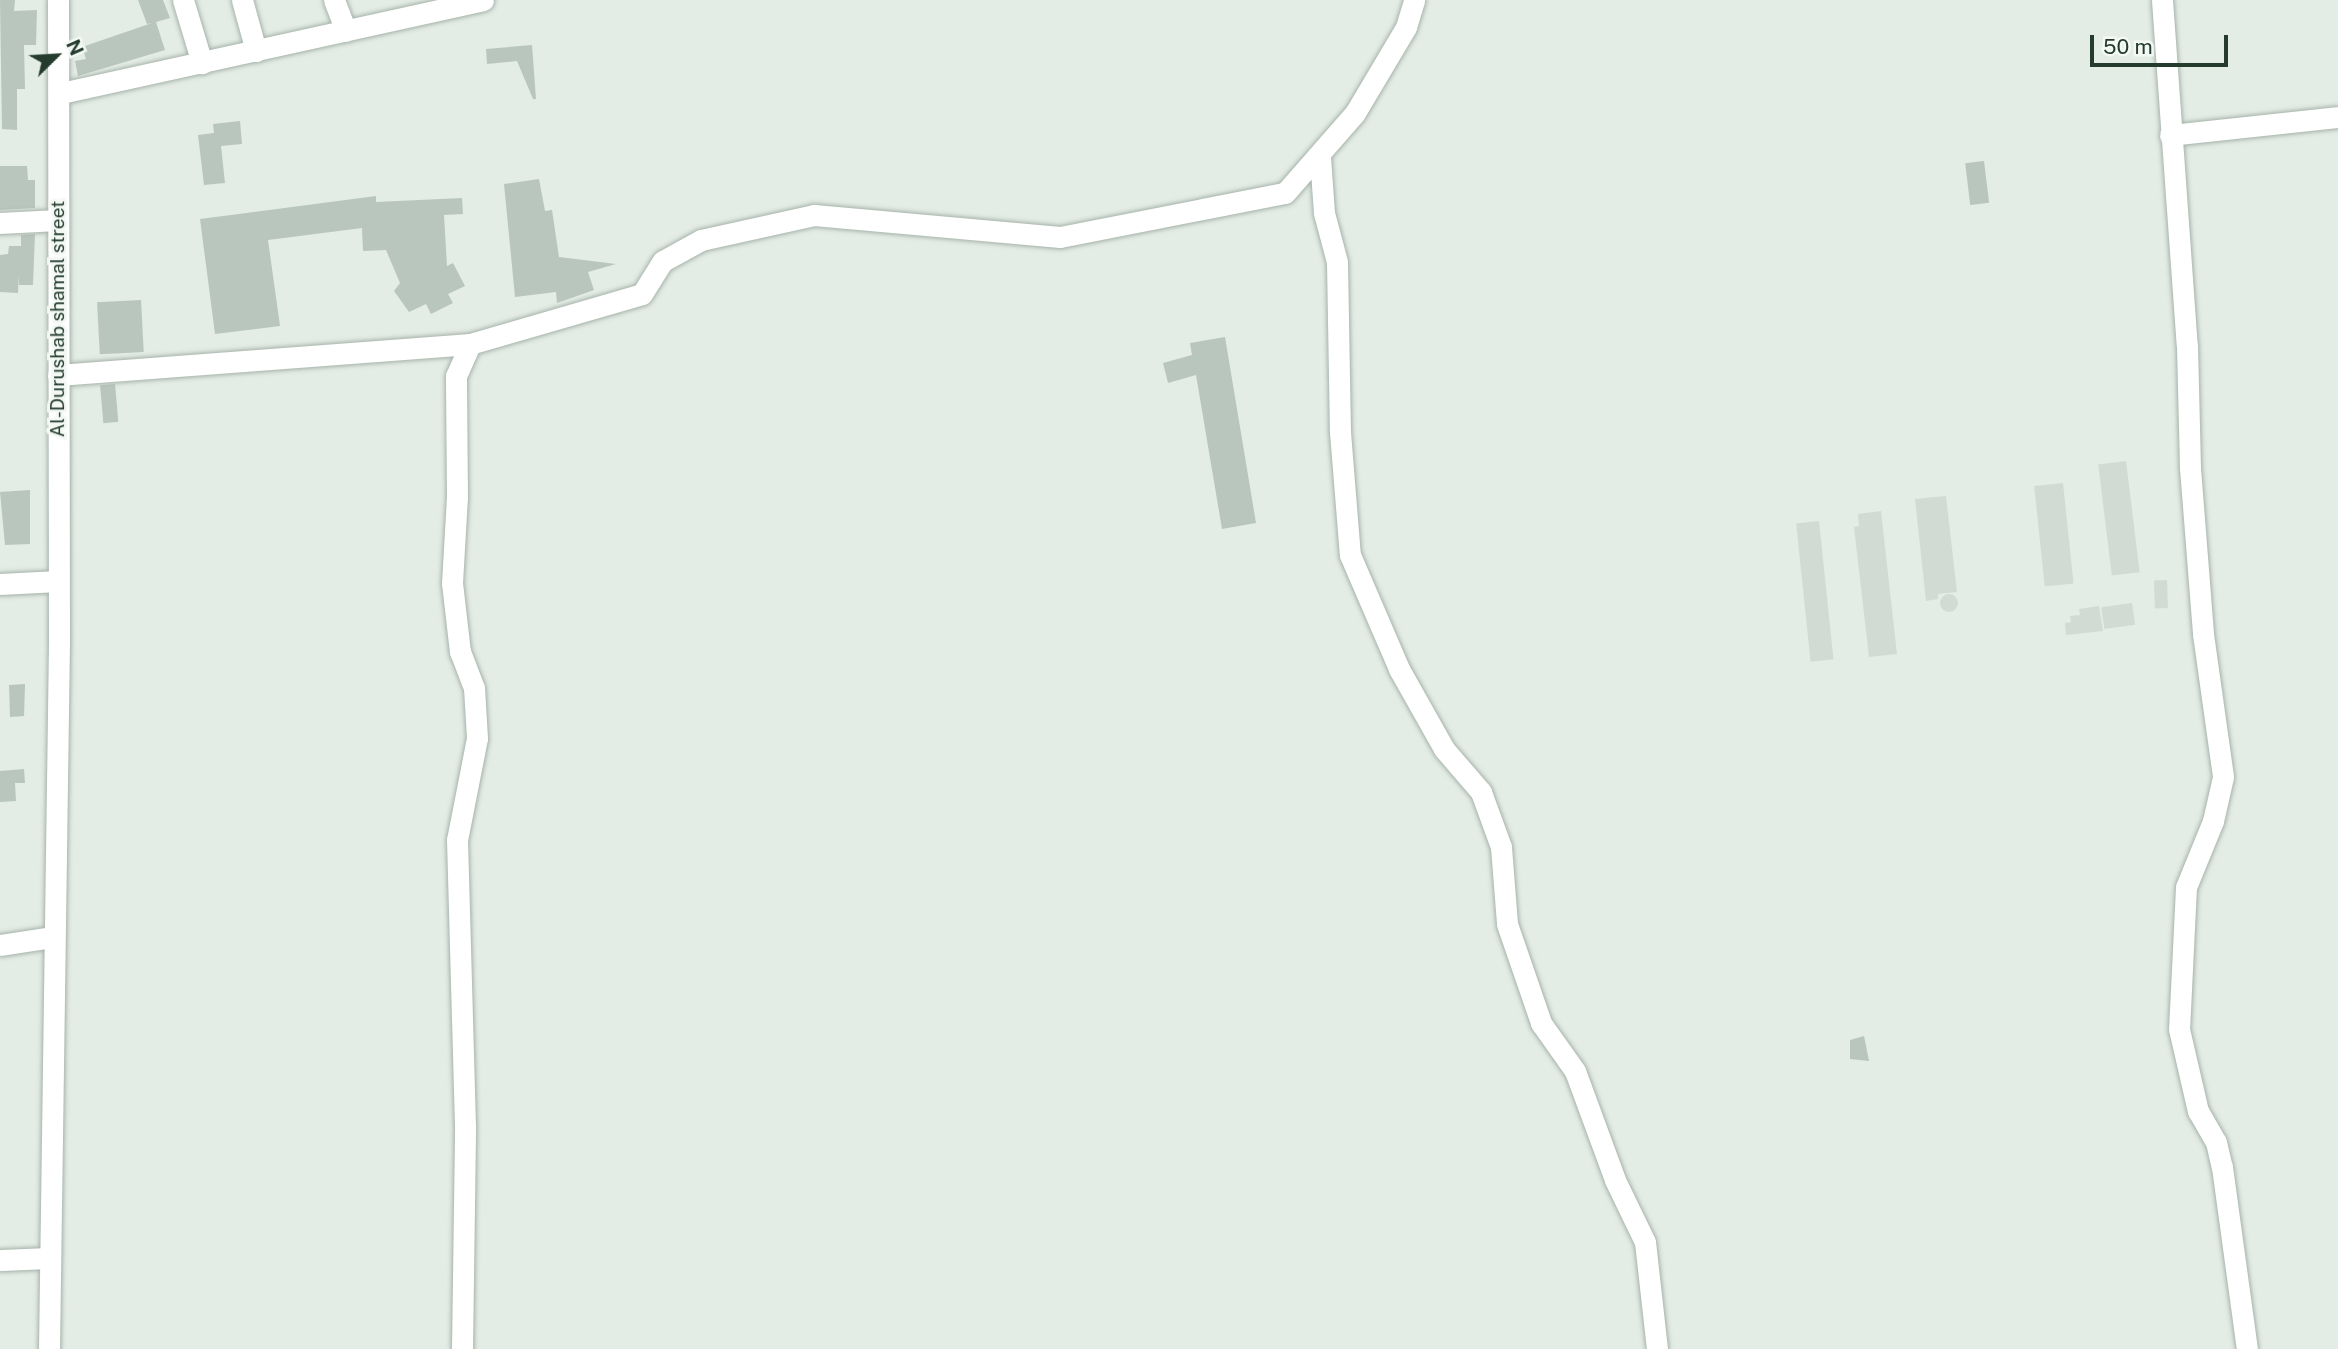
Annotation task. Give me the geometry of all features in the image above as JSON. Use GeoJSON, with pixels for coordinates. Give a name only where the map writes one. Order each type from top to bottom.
{"type":"FeatureCollection","features":[{"type":"Feature","properties":{"kind":"street","name":"Al-Durushab shamal street"},"geometry":{"type":"LineString","coordinates":[[49,1349],[52,937],[59,639],[57,220],[61,93],[58,0]]}},
{"type":"Feature","properties":{"kind":"street"},"geometry":{"type":"LineString","coordinates":[[183,0],[202,62]]}},
{"type":"Feature","properties":{"kind":"street"},"geometry":{"type":"LineString","coordinates":[[242,0],[257,51]]}},
{"type":"Feature","properties":{"kind":"street"},"geometry":{"type":"LineString","coordinates":[[334,0],[346,31]]}},
{"type":"Feature","properties":{"kind":"street"},"geometry":{"type":"LineString","coordinates":[[61,93],[346,31],[451,3],[483,0]]}},
{"type":"Feature","properties":{"kind":"street"},"geometry":{"type":"LineString","coordinates":[[58,375],[470,344],[642,294],[663,261],[701,240],[814,215],[1060,237],[1285,193],[1320,157],[1355,113],[1406,27],[1413,0]]}},
{"type":"Feature","properties":{"kind":"street"},"geometry":{"type":"LineString","coordinates":[[2162,0],[2187,345],[2191,482],[2203,634],[2222,777],[2213,821],[2186,887],[2179,1029],[2198,1111],[2216,1142],[2222,1167],[2247,1349]]}},
{"type":"Feature","properties":{"kind":"street"},"geometry":{"type":"LineString","coordinates":[[2170,135],[2338,117]]}},
{"type":"Feature","properties":{"kind":"street"},"geometry":{"type":"LineString","coordinates":[[1320,157],[1324,214],[1337,262],[1340,432],[1350,555],[1412,692],[1444,749],[1481,792],[1501,847],[1507,924],[1541,1023],[1575,1071],[1615,1180],[1645,1242],[1657,1349]]}},
{"type":"Feature","properties":{"kind":"street"},"geometry":{"type":"LineString","coordinates":[[0,223],[57,220]]}},
{"type":"Feature","properties":{"kind":"street"},"geometry":{"type":"LineString","coordinates":[[463,1349],[465,1126],[457,839],[477,738],[474,688],[460,652],[452,583],[457,497],[456,376],[470,344]]}},
{"type":"Feature","properties":{"kind":"street"},"geometry":{"type":"LineString","coordinates":[[0,584],[58,581]]}},
{"type":"Feature","properties":{"kind":"street"},"geometry":{"type":"LineString","coordinates":[[0,945],[52,937]]}},
{"type":"Feature","properties":{"kind":"street"},"geometry":{"type":"LineString","coordinates":[[0,1260],[50,1258]]}},
{"type":"Feature","properties":{"kind":"shaded area"},"geometry":{"type":"Polygon","coordinates":[[[2126,461],[2140,572],[2112,576],[2098,464],[2126,461]]]}},
{"type":"Feature","properties":{"kind":"shaded area"},"geometry":{"type":"Polygon","coordinates":[[[2063,483],[2074,583],[2045,586],[2034,486],[2063,483]]]}},
{"type":"Feature","properties":{"kind":"shaded area"},"geometry":{"type":"Polygon","coordinates":[[[1946,496],[1957,592],[1938,594],[1938,599],[1926,601],[1915,499],[1946,496]]]}},
{"type":"Feature","properties":{"kind":"shaded area"},"geometry":{"type":"Polygon","coordinates":[[[1881,511],[1897,654],[1869,657],[1854,527],[1859,526],[1858,514],[1881,511]]]}},
{"type":"Feature","properties":{"kind":"shaded area"},"geometry":{"type":"Polygon","coordinates":[[[1819,521],[1834,659],[1811,662],[1796,523],[1819,521]]]}},
{"type":"Feature","properties":{"kind":"shaded area"},"geometry":{"type":"Polygon","coordinates":[[[2154,580],[2167,580],[2168,608],[2155,608],[2154,580]]]}},
{"type":"Feature","properties":{"kind":"shaded area"},"geometry":{"type":"Polygon","coordinates":[[[1949,594],[1955,597],[1958,603],[1955,609],[1949,612],[1943,609],[1940,603],[1943,597],[1949,594]]]}},
{"type":"Feature","properties":{"kind":"shaded area"},"geometry":{"type":"Polygon","coordinates":[[[2132,603],[2135,625],[2104,629],[2101,607],[2132,603]]]}},
{"type":"Feature","properties":{"kind":"shaded area"},"geometry":{"type":"Polygon","coordinates":[[[2099,606],[2103,631],[2066,635],[2065,623],[2071,622],[2070,616],[2080,615],[2079,609],[2099,606]]]}},
{"type":"Feature","properties":{"kind":"building"},"geometry":{"type":"Polygon","coordinates":[[[0,0],[15,0],[14,11],[37,10],[36,45],[24,45],[25,89],[17,89],[17,130],[2,129],[0,0]]]}},
{"type":"Feature","properties":{"kind":"building"},"geometry":{"type":"Polygon","coordinates":[[[138,0],[163,0],[170,18],[156,22],[165,50],[78,76],[75,61],[86,59],[82,47],[152,23],[147,24],[138,0]]]}},
{"type":"Feature","properties":{"kind":"building"},"geometry":{"type":"Polygon","coordinates":[[[532,45],[536,99],[533,99],[517,61],[487,64],[486,49],[532,45]]]}},
{"type":"Feature","properties":{"kind":"building"},"geometry":{"type":"Polygon","coordinates":[[[240,121],[242,144],[221,146],[225,183],[204,185],[198,135],[214,133],[213,124],[240,121]]]}},
{"type":"Feature","properties":{"kind":"building"},"geometry":{"type":"Polygon","coordinates":[[[1984,161],[1989,203],[1970,205],[1965,163],[1984,161]]]}},
{"type":"Feature","properties":{"kind":"building"},"geometry":{"type":"Polygon","coordinates":[[[0,166],[27,166],[28,180],[35,180],[35,208],[0,210],[0,166]]]}},
{"type":"Feature","properties":{"kind":"building"},"geometry":{"type":"Polygon","coordinates":[[[539,179],[545,211],[552,210],[559,257],[616,264],[588,272],[594,290],[557,303],[556,292],[515,297],[504,184],[539,179]]]}},
{"type":"Feature","properties":{"kind":"building"},"geometry":{"type":"Polygon","coordinates":[[[376,196],[376,202],[462,198],[463,214],[444,215],[447,266],[453,263],[465,286],[448,294],[453,303],[431,314],[426,304],[409,312],[394,291],[400,283],[386,250],[363,251],[362,228],[268,240],[280,326],[215,334],[200,219],[376,196]]]}},
{"type":"Feature","properties":{"kind":"building"},"geometry":{"type":"Polygon","coordinates":[[[35,234],[33,285],[19,285],[19,274],[18,293],[0,292],[0,255],[8,254],[9,246],[21,246],[21,235],[35,234]]]}},
{"type":"Feature","properties":{"kind":"building"},"geometry":{"type":"Polygon","coordinates":[[[141,300],[144,352],[100,354],[97,302],[141,300]]]}},
{"type":"Feature","properties":{"kind":"building"},"geometry":{"type":"Polygon","coordinates":[[[1225,337],[1256,523],[1222,529],[1196,375],[1168,383],[1163,363],[1192,355],[1190,343],[1225,337]]]}},
{"type":"Feature","properties":{"kind":"building"},"geometry":{"type":"Polygon","coordinates":[[[115,384],[118,422],[103,423],[100,385],[115,384]]]}},
{"type":"Feature","properties":{"kind":"building"},"geometry":{"type":"Polygon","coordinates":[[[30,490],[30,544],[5,545],[0,492],[30,490]]]}},
{"type":"Feature","properties":{"kind":"building"},"geometry":{"type":"Polygon","coordinates":[[[25,684],[24,716],[10,717],[9,685],[25,684]]]}},
{"type":"Feature","properties":{"kind":"building"},"geometry":{"type":"Polygon","coordinates":[[[24,769],[25,783],[15,783],[16,801],[0,802],[0,771],[24,769]]]}},
{"type":"Feature","properties":{"kind":"building"},"geometry":{"type":"Polygon","coordinates":[[[1864,1036],[1869,1061],[1850,1059],[1850,1040],[1864,1036]]]}}]}
